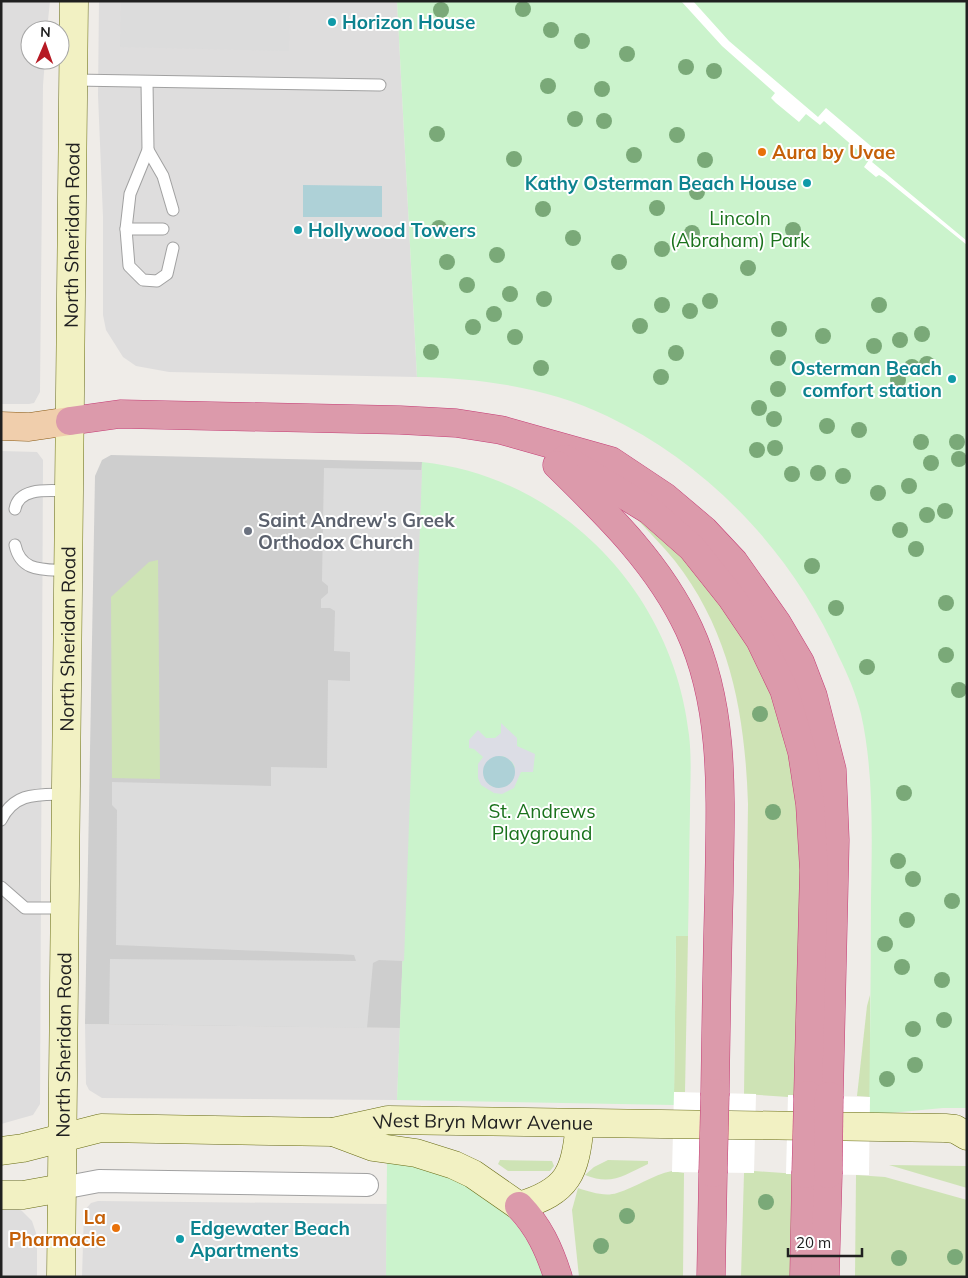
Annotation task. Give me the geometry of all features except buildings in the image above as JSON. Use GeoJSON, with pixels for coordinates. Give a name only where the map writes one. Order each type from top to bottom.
{"type":"FeatureCollection","features":[{"type":"Feature","properties":{"kind":"highway"},"geometry":{"type":"LineString","coordinates":[[70,420],[120,414],[400,420],[456,423],[501,430],[611,461],[665,496],[704,530],[734,562],[777,623],[800,662],[813,696],[832,770],[835,840],[819,1096],[817,1174],[804,1277]]}},
{"type":"Feature","properties":{"kind":"highway"},"geometry":{"type":"LineString","coordinates":[[531,440],[637,547],[665,586],[689,629],[705,672],[716,730],[720,796],[711,1277]]}},
{"type":"Feature","properties":{"kind":"highway"},"geometry":{"type":"LineString","coordinates":[[817,1174],[825,1277]]}},
{"type":"Feature","properties":{"kind":"highway"},"geometry":{"type":"LineString","coordinates":[[519,1206],[534,1221],[544,1239],[558,1277]]}},
{"type":"Feature","properties":{"kind":"main road","name":"North Sheridan Road"},"geometry":{"type":"LineString","coordinates":[[61,1277],[74,1]]}},
{"type":"Feature","properties":{"kind":"main road"},"geometry":{"type":"LineString","coordinates":[[1,426],[29,426],[70,420]]}},
{"type":"Feature","properties":{"kind":"main road","name":"West Bryn Mawr Avenue"},"geometry":{"type":"LineString","coordinates":[[1,1151],[101,1128],[333,1132],[388,1120],[945,1128],[955,1129],[967,1136]]}},
{"type":"Feature","properties":{"kind":"main road"},"geometry":{"type":"LineString","coordinates":[[333,1132],[373,1147],[404,1150],[454,1165],[473,1174],[519,1206],[554,1193],[566,1180],[577,1154],[580,1124]]}},
{"type":"Feature","properties":{"kind":"main road"},"geometry":{"type":"LineString","coordinates":[[1,1195],[23,1195],[62,1188]]}},
{"type":"Feature","properties":{"kind":"street"},"geometry":{"type":"LineString","coordinates":[[62,1188],[99,1181],[366,1185]]}},
{"type":"Feature","properties":{"kind":"lane"},"geometry":{"type":"LineString","coordinates":[[74,80],[380,85]]}},
{"type":"Feature","properties":{"kind":"lane"},"geometry":{"type":"LineString","coordinates":[[147,82],[148,150],[130,194],[126,228],[129,266],[143,280],[158,282],[167,274],[173,248]]}},
{"type":"Feature","properties":{"kind":"lane"},"geometry":{"type":"LineString","coordinates":[[148,150],[163,176],[174,210]]}},
{"type":"Feature","properties":{"kind":"lane"},"geometry":{"type":"LineString","coordinates":[[126,228],[163,229]]}},
{"type":"Feature","properties":{"kind":"lane"},"geometry":{"type":"LineString","coordinates":[[15,509],[16,502],[23,496],[33,492],[69,490]]}},
{"type":"Feature","properties":{"kind":"lane"},"geometry":{"type":"LineString","coordinates":[[15,545],[17,556],[23,563],[34,568],[69,571]]}},
{"type":"Feature","properties":{"kind":"lane"},"geometry":{"type":"LineString","coordinates":[[1,820],[6,810],[26,796],[67,794]]}},
{"type":"Feature","properties":{"kind":"lane"},"geometry":{"type":"LineString","coordinates":[[1,887],[25,908],[65,908]]}},
{"type":"Feature","properties":{"kind":"shaded area"},"geometry":{"type":"Polygon","coordinates":[[[1,1],[50,1],[48,20],[20,20],[20,70],[44,70],[40,392],[34,403],[1,404],[1,1]]]}},
{"type":"Feature","properties":{"kind":"shaded area"},"geometry":{"type":"Polygon","coordinates":[[[99,1],[397,1],[417,377],[169,372],[136,366],[123,357],[106,330],[103,315],[103,217],[98,95],[99,1]]]}},
{"type":"Feature","properties":{"kind":"shaded area"},"geometry":{"type":"Polygon","coordinates":[[[121,1],[290,1],[289,51],[120,47],[121,1]]]}},
{"type":"Feature","properties":{"kind":"shaded area"},"geometry":{"type":"Polygon","coordinates":[[[1,451],[37,452],[43,460],[40,1104],[33,1115],[1,1124],[1,451]]]}},
{"type":"Feature","properties":{"kind":"shaded area"},"geometry":{"type":"Polygon","coordinates":[[[111,455],[422,462],[400,1028],[85,1024],[95,476],[102,460],[111,455]]]}},
{"type":"Feature","properties":{"kind":"shaded area"},"geometry":{"type":"Polygon","coordinates":[[[324,468],[422,470],[404,961],[379,960],[373,963],[367,1028],[109,1024],[110,959],[356,961],[354,955],[116,945],[117,810],[112,805],[112,782],[271,786],[271,767],[327,768],[328,680],[350,681],[350,652],[334,651],[335,611],[330,608],[321,608],[321,599],[328,593],[328,586],[322,581],[324,468]]]}},
{"type":"Feature","properties":{"kind":"shaded area"},"geometry":{"type":"Polygon","coordinates":[[[501,723],[517,738],[517,746],[535,754],[533,772],[521,772],[514,788],[502,794],[494,793],[481,785],[478,778],[478,764],[483,757],[474,749],[469,748],[469,740],[478,730],[486,738],[495,738],[501,733],[501,723]],[[503,756],[484,778],[491,786],[515,767],[512,762],[503,756]]]}},
{"type":"Feature","properties":{"kind":"shaded area"},"geometry":{"type":"Polygon","coordinates":[[[85,1024],[400,1028],[397,1100],[102,1098],[89,1090],[86,1084],[85,1024]]]}},
{"type":"Feature","properties":{"kind":"shaded area","name":"Edgewater Beach Apartments"},"geometry":{"type":"Polygon","coordinates":[[[98,1201],[387,1204],[386,1277],[82,1277],[84,1211],[91,1203],[98,1201]]]}},
{"type":"Feature","properties":{"kind":"shaded area"},"geometry":{"type":"Polygon","coordinates":[[[1,1203],[12,1205],[22,1211],[32,1221],[37,1236],[37,1277],[1,1277],[1,1203]]]}},
{"type":"Feature","properties":{"kind":"green space","name":"Lincoln (Abraham) Park"},"geometry":{"type":"Polygon","coordinates":[[[397,1],[967,1],[967,1108],[943,1108],[869,1115],[872,830],[870,782],[865,736],[857,699],[839,657],[820,619],[798,583],[773,548],[714,487],[680,460],[645,436],[607,416],[562,398],[514,386],[490,382],[417,377],[397,1]]]}},
{"type":"Feature","properties":{"kind":"green space","name":"St. Andrews Playground"},"geometry":{"type":"Polygon","coordinates":[[[422,462],[473,472],[521,491],[564,518],[603,552],[635,591],[661,635],[679,684],[689,735],[691,773],[688,936],[676,936],[674,1105],[397,1100],[422,462]]]}},
{"type":"Feature","properties":{"kind":"green space"},"geometry":{"type":"Polygon","coordinates":[[[636,512],[712,587],[760,662],[789,739],[801,830],[799,1095],[788,1095],[788,1097],[744,1094],[748,804],[743,739],[738,707],[722,646],[710,617],[694,588],[675,561],[634,516],[636,512]]]}},
{"type":"Feature","properties":{"kind":"green space"},"geometry":{"type":"Polygon","coordinates":[[[158,560],[160,779],[112,778],[111,597],[149,562],[158,560]]]}},
{"type":"Feature","properties":{"kind":"green space"},"geometry":{"type":"Polygon","coordinates":[[[676,936],[688,936],[685,1092],[674,1092],[676,936]]]}},
{"type":"Feature","properties":{"kind":"green space"},"geometry":{"type":"Polygon","coordinates":[[[870,995],[870,1097],[857,1096],[867,1006],[870,995]]]}},
{"type":"Feature","properties":{"kind":"green space"},"geometry":{"type":"Polygon","coordinates":[[[387,1158],[459,1178],[504,1210],[522,1232],[536,1256],[543,1277],[386,1277],[387,1158]]]}},
{"type":"Feature","properties":{"kind":"green space"},"geometry":{"type":"Polygon","coordinates":[[[500,1160],[552,1161],[554,1166],[550,1171],[508,1171],[498,1164],[500,1160]]]}},
{"type":"Feature","properties":{"kind":"green space"},"geometry":{"type":"Polygon","coordinates":[[[608,1160],[648,1161],[648,1164],[618,1178],[603,1179],[585,1175],[594,1167],[608,1160]]]}},
{"type":"Feature","properties":{"kind":"green space"},"geometry":{"type":"Polygon","coordinates":[[[889,1165],[967,1166],[967,1188],[889,1165]]]}},
{"type":"Feature","properties":{"kind":"green space"},"geometry":{"type":"Polygon","coordinates":[[[672,1171],[684,1173],[683,1277],[579,1277],[572,1210],[578,1188],[598,1194],[612,1194],[672,1171]]]}},
{"type":"Feature","properties":{"kind":"green space"},"geometry":{"type":"Polygon","coordinates":[[[754,1171],[798,1174],[796,1277],[741,1277],[744,1173],[754,1171]]]}},
{"type":"Feature","properties":{"kind":"green space"},"geometry":{"type":"Polygon","coordinates":[[[856,1175],[885,1177],[967,1200],[967,1277],[855,1277],[856,1175]]]}},
{"type":"Feature","properties":{"kind":"water"},"geometry":{"type":"Polygon","coordinates":[[[303,185],[382,186],[382,217],[303,217],[303,185]]]}},
{"type":"Feature","properties":{"kind":"water"},"geometry":{"type":"Polygon","coordinates":[[[499,756],[505,757],[510,761],[514,766],[514,778],[510,783],[505,787],[499,788],[493,787],[488,783],[484,778],[483,772],[484,766],[488,761],[493,757],[499,756]]]}},
{"type":"Feature","properties":{"kind":"pier"},"geometry":{"type":"Polygon","coordinates":[[[681,1],[693,1],[729,41],[818,117],[826,108],[879,153],[872,162],[967,241],[967,245],[884,178],[879,175],[876,177],[864,167],[869,160],[824,121],[820,125],[806,114],[799,122],[776,103],[771,98],[775,93],[722,46],[681,1]]]}},
{"type":"Feature","properties":{"kind":"pier"},"geometry":{"type":"Polygon","coordinates":[[[674,1092],[756,1094],[754,1173],[672,1172],[674,1092]]]}},
{"type":"Feature","properties":{"kind":"pier"},"geometry":{"type":"Polygon","coordinates":[[[788,1095],[870,1097],[869,1175],[786,1174],[788,1095]]]}},
{"type":"Feature","properties":{"kind":"place","name":"Horizon House"},"geometry":{"type":"Point","coordinates":[332,22]}},
{"type":"Feature","properties":{"kind":"place","name":"Aura by Uvae"},"geometry":{"type":"Point","coordinates":[762,152]}},
{"type":"Feature","properties":{"kind":"place","name":"Kathy Osterman Beach House"},"geometry":{"type":"Point","coordinates":[807,183]}},
{"type":"Feature","properties":{"kind":"place","name":"Hollywood Towers"},"geometry":{"type":"Point","coordinates":[298,230]}},
{"type":"Feature","properties":{"kind":"place","name":"Osterman Beach comfort station"},"geometry":{"type":"Point","coordinates":[952,379]}},
{"type":"Feature","properties":{"kind":"place","name":"Saint Andrew's Greek Orthodox Church"},"geometry":{"type":"Point","coordinates":[248,531]}},
{"type":"Feature","properties":{"kind":"place","name":"La Pharmacie"},"geometry":{"type":"Point","coordinates":[116,1228]}},
{"type":"Feature","properties":{"kind":"place","name":"Edgewater Beach Apartments"},"geometry":{"type":"Point","coordinates":[180,1239]}}]}
